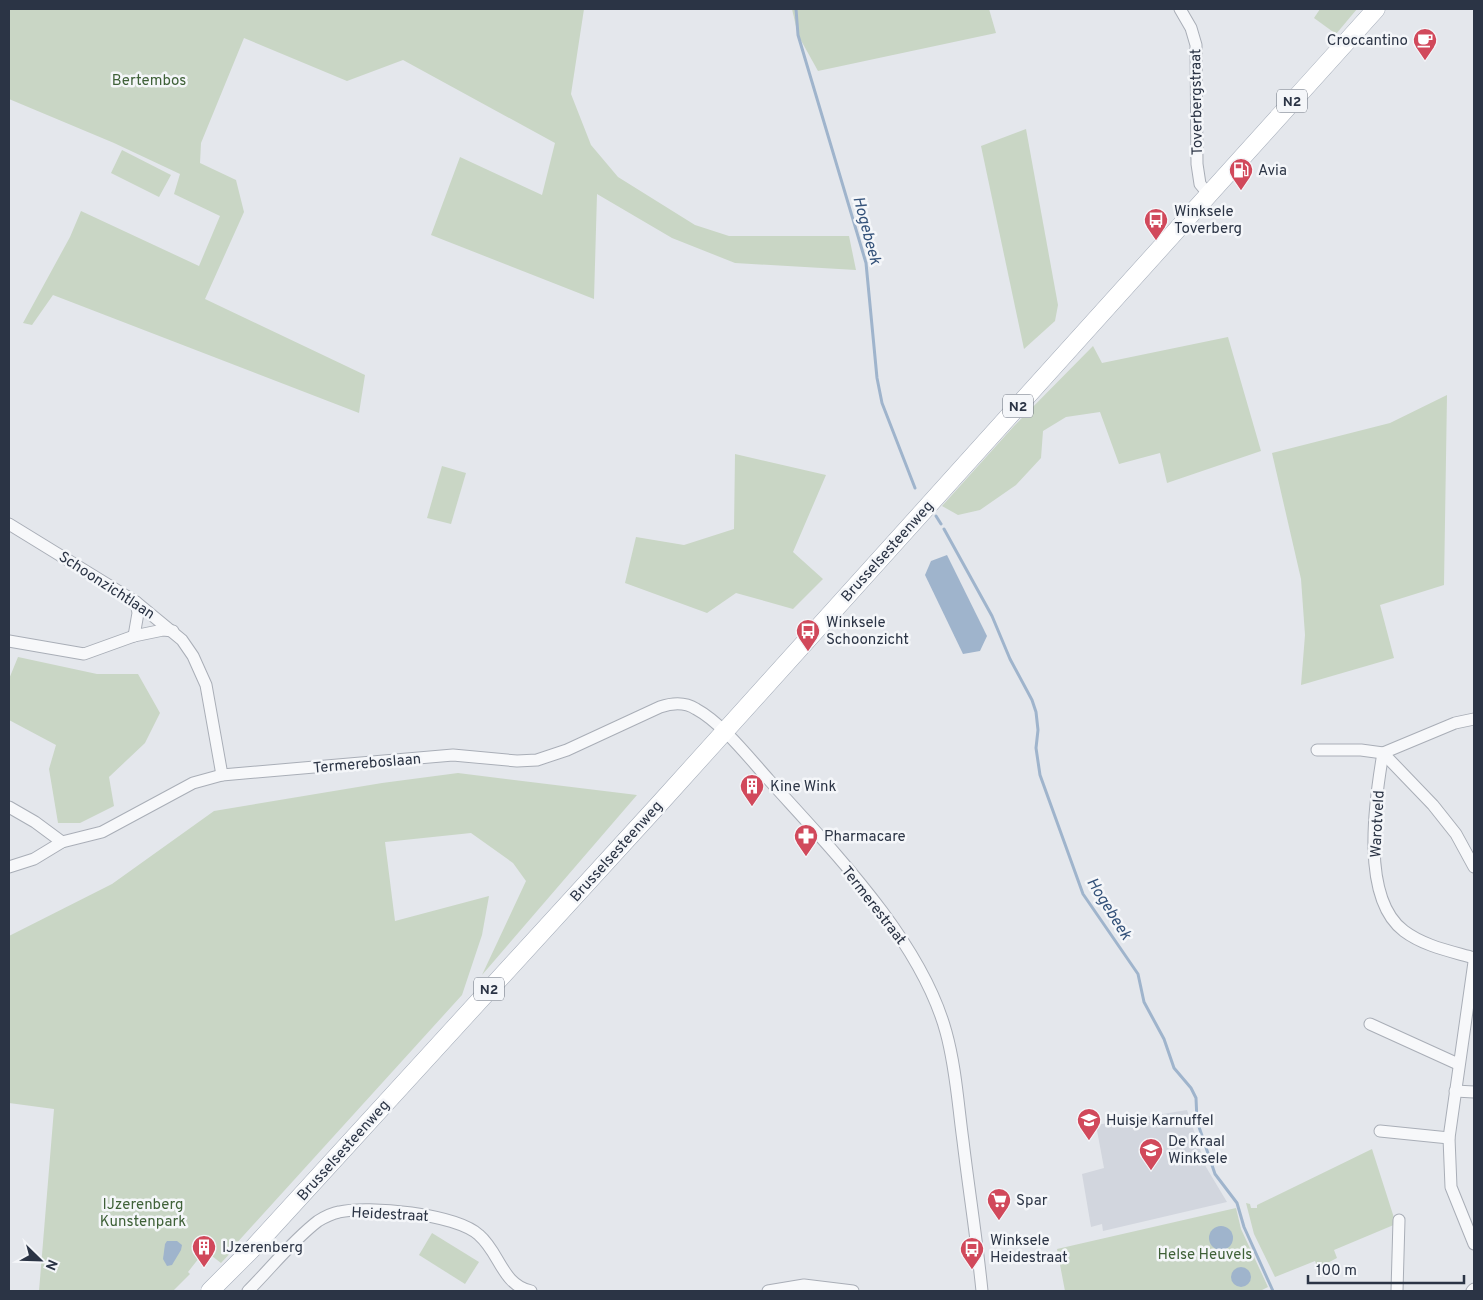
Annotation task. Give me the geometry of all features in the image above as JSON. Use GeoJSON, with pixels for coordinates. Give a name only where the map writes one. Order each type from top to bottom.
{"type":"FeatureCollection","features":[{"type":"Feature","properties":{"kind":"main road","name":"Brusselsesteenweg"},"geometry":{"type":"LineString","coordinates":[[210,1291],[255,1246],[724,732],[1376,9]]}},
{"type":"Feature","properties":{"kind":"main road","name":"Brusselsesteenweg"},"geometry":{"type":"LineString","coordinates":[[218,1291],[255,1246]]}},
{"type":"Feature","properties":{"kind":"street","name":"Toverbergstraat"},"geometry":{"type":"LineString","coordinates":[[1180,9],[1191,28],[1196,45],[1197,164],[1200,184],[1209,195]]}},
{"type":"Feature","properties":{"kind":"street","name":"Schoonzichtlaan"},"geometry":{"type":"LineString","coordinates":[[9,524],[136,602],[182,640],[193,656],[206,684],[222,775]]}},
{"type":"Feature","properties":{"kind":"street"},"geometry":{"type":"LineString","coordinates":[[134,636],[138,613],[136,602]]}},
{"type":"Feature","properties":{"kind":"street"},"geometry":{"type":"LineString","coordinates":[[9,641],[84,654],[134,636],[163,630],[172,631]]}},
{"type":"Feature","properties":{"kind":"street","name":"Termereboslaan"},"geometry":{"type":"LineString","coordinates":[[9,867],[34,859],[62,842],[102,832],[193,784],[222,775],[369,764],[453,755],[516,761],[537,760],[568,750],[672,704],[684,704],[696,708],[724,732]]}},
{"type":"Feature","properties":{"kind":"street"},"geometry":{"type":"LineString","coordinates":[[1317,750],[1361,750],[1383,753],[1455,723],[1474,719]]}},
{"type":"Feature","properties":{"kind":"street","name":"Termerestraat"},"geometry":{"type":"LineString","coordinates":[[724,732],[789,802],[888,919],[905,944],[934,999],[946,1032],[954,1070],[982,1291]]}},
{"type":"Feature","properties":{"kind":"street","name":"Warotveld"},"geometry":{"type":"LineString","coordinates":[[1383,753],[1433,805],[1456,834],[1474,867]]}},
{"type":"Feature","properties":{"kind":"street","name":"Warotveld"},"geometry":{"type":"LineString","coordinates":[[1383,753],[1374,816],[1374,862],[1385,910],[1403,930],[1430,946],[1474,960],[1449,1138],[1449,1176],[1451,1187],[1474,1244]]}},
{"type":"Feature","properties":{"kind":"street"},"geometry":{"type":"LineString","coordinates":[[9,808],[35,822],[62,842]]}},
{"type":"Feature","properties":{"kind":"street"},"geometry":{"type":"LineString","coordinates":[[1370,1024],[1458,1064]]}},
{"type":"Feature","properties":{"kind":"street"},"geometry":{"type":"LineString","coordinates":[[1455,1091],[1474,1092]]}},
{"type":"Feature","properties":{"kind":"street"},"geometry":{"type":"LineString","coordinates":[[1380,1130],[1449,1138]]}},
{"type":"Feature","properties":{"kind":"street","name":"Heidestraat"},"geometry":{"type":"LineString","coordinates":[[248,1291],[273,1263],[319,1221],[338,1212],[362,1211],[422,1214],[455,1222],[470,1228],[495,1252],[506,1276],[522,1289],[531,1291]]}},
{"type":"Feature","properties":{"kind":"street"},"geometry":{"type":"LineString","coordinates":[[1397,1291],[1399,1220]]}},
{"type":"Feature","properties":{"kind":"street"},"geometry":{"type":"LineString","coordinates":[[768,1291],[804,1285],[853,1291]]}},
{"type":"Feature","properties":{"kind":"shaded area","name":"De Kraal Winksele"},"geometry":{"type":"Polygon","coordinates":[[[1187,1110],[1206,1167],[1227,1202],[1103,1231],[1102,1224],[1091,1227],[1082,1174],[1104,1168],[1096,1125],[1187,1110]]]}},
{"type":"Feature","properties":{"kind":"green space","name":"Bertembos"},"geometry":{"type":"Polygon","coordinates":[[[9,9],[584,9],[571,94],[591,145],[618,177],[695,225],[729,236],[849,236],[856,270],[735,263],[672,238],[597,194],[594,299],[431,235],[460,157],[542,195],[555,143],[403,60],[347,81],[244,38],[201,143],[200,163],[236,180],[244,212],[205,299],[365,375],[359,413],[53,295],[32,325],[23,323],[70,237],[81,211],[199,266],[220,216],[174,194],[180,174],[114,143],[9,99],[9,9]]]}},
{"type":"Feature","properties":{"kind":"green space"},"geometry":{"type":"Polygon","coordinates":[[[792,9],[989,9],[996,33],[818,71],[798,35],[792,9]]]}},
{"type":"Feature","properties":{"kind":"green space"},"geometry":{"type":"Polygon","coordinates":[[[1320,9],[1357,9],[1336,34],[1314,18],[1320,9]]]}},
{"type":"Feature","properties":{"kind":"green space"},"geometry":{"type":"Polygon","coordinates":[[[1026,129],[1058,305],[1055,321],[1024,349],[981,146],[1026,129]]]}},
{"type":"Feature","properties":{"kind":"green space"},"geometry":{"type":"Polygon","coordinates":[[[122,150],[171,175],[159,197],[111,173],[122,150]]]}},
{"type":"Feature","properties":{"kind":"green space"},"geometry":{"type":"Polygon","coordinates":[[[1228,337],[1261,451],[1167,483],[1160,453],[1119,464],[1100,412],[1066,417],[1043,431],[1041,458],[1016,485],[980,510],[958,515],[942,506],[1014,426],[1093,346],[1102,363],[1228,337]]]}},
{"type":"Feature","properties":{"kind":"green space"},"geometry":{"type":"Polygon","coordinates":[[[1447,395],[1444,585],[1380,605],[1394,658],[1301,685],[1305,635],[1301,579],[1272,453],[1390,423],[1447,395]]]}},
{"type":"Feature","properties":{"kind":"green space"},"geometry":{"type":"Polygon","coordinates":[[[735,454],[826,475],[793,552],[823,579],[793,609],[736,593],[707,613],[625,583],[636,537],[684,545],[734,529],[735,454]]]}},
{"type":"Feature","properties":{"kind":"green space"},"geometry":{"type":"Polygon","coordinates":[[[442,466],[466,473],[451,524],[427,518],[442,466]]]}},
{"type":"Feature","properties":{"kind":"green space"},"geometry":{"type":"Polygon","coordinates":[[[18,657],[97,674],[138,674],[160,713],[145,743],[109,777],[114,806],[80,823],[58,823],[49,769],[56,745],[9,720],[9,679],[18,657]]]}},
{"type":"Feature","properties":{"kind":"green space","name":"IJzerenberg Kunstenpark"},"geometry":{"type":"Polygon","coordinates":[[[458,773],[637,795],[482,975],[526,881],[513,863],[471,833],[385,842],[395,921],[489,896],[482,935],[462,995],[234,1246],[235,1248],[221,1263],[208,1253],[202,1260],[199,1258],[188,1272],[190,1274],[173,1291],[39,1291],[54,1109],[9,1103],[9,936],[112,884],[214,811],[382,783],[458,773]]]}},
{"type":"Feature","properties":{"kind":"green space"},"geometry":{"type":"Polygon","coordinates":[[[1372,1149],[1396,1224],[1334,1250],[1337,1258],[1318,1268],[1315,1261],[1275,1277],[1254,1234],[1246,1203],[1250,1204],[1251,1208],[1257,1208],[1257,1205],[1372,1149]]]}},
{"type":"Feature","properties":{"kind":"green space","name":"Helse Heuvels"},"geometry":{"type":"Polygon","coordinates":[[[1236,1208],[1241,1229],[1268,1287],[1260,1291],[1065,1291],[1057,1249],[1236,1208]]]}},
{"type":"Feature","properties":{"kind":"green space"},"geometry":{"type":"Polygon","coordinates":[[[432,1233],[479,1262],[465,1284],[419,1255],[432,1233]]]}},
{"type":"Feature","properties":{"kind":"water"},"geometry":{"type":"Polygon","coordinates":[[[947,555],[987,636],[980,651],[963,654],[925,575],[931,561],[947,555]]]}},
{"type":"Feature","properties":{"kind":"water"},"geometry":{"type":"Polygon","coordinates":[[[1221,1226],[1230,1229],[1233,1238],[1230,1247],[1221,1250],[1212,1247],[1209,1238],[1212,1229],[1221,1226]]]}},
{"type":"Feature","properties":{"kind":"water"},"geometry":{"type":"Polygon","coordinates":[[[167,1241],[177,1241],[182,1245],[172,1265],[167,1266],[163,1259],[167,1241]]]}},
{"type":"Feature","properties":{"kind":"water"},"geometry":{"type":"Polygon","coordinates":[[[1241,1267],[1248,1270],[1251,1277],[1248,1284],[1241,1287],[1234,1284],[1231,1277],[1234,1270],[1241,1267]]]}},
{"type":"Feature","properties":{"kind":"waterway","name":"Hogebeek"},"geometry":{"type":"LineString","coordinates":[[796,9],[798,35],[866,263],[877,378],[882,403],[915,488]]}},
{"type":"Feature","properties":{"kind":"waterway","name":"Hogebeek"},"geometry":{"type":"LineString","coordinates":[[936,516],[941,524]]}},
{"type":"Feature","properties":{"kind":"waterway","name":"Hogebeek"},"geometry":{"type":"LineString","coordinates":[[944,529],[992,616],[1010,659],[1032,700],[1036,712],[1038,730],[1036,748],[1040,775],[1083,894],[1138,974],[1144,1002],[1164,1039],[1174,1068],[1191,1088],[1196,1098],[1197,1121],[1215,1174],[1237,1203],[1244,1227],[1273,1291]]}},
{"type":"Feature","properties":{"kind":"place","name":"Croccantino"},"geometry":{"type":"Point","coordinates":[1425,61]}},
{"type":"Feature","properties":{"kind":"place","name":"Avia"},"geometry":{"type":"Point","coordinates":[1241,191]}},
{"type":"Feature","properties":{"kind":"place","name":"Winksele Toverberg"},"geometry":{"type":"Point","coordinates":[1156,241]}},
{"type":"Feature","properties":{"kind":"place","name":"Winksele Schoonzicht"},"geometry":{"type":"Point","coordinates":[808,652]}},
{"type":"Feature","properties":{"kind":"place","name":"Kine Wink"},"geometry":{"type":"Point","coordinates":[752,807]}},
{"type":"Feature","properties":{"kind":"place","name":"Pharmacare"},"geometry":{"type":"Point","coordinates":[806,857]}},
{"type":"Feature","properties":{"kind":"place","name":"Huisje Karnuffel"},"geometry":{"type":"Point","coordinates":[1089,1141]}},
{"type":"Feature","properties":{"kind":"place","name":"De Kraal Winksele"},"geometry":{"type":"Point","coordinates":[1151,1171]}},
{"type":"Feature","properties":{"kind":"place","name":"Spar"},"geometry":{"type":"Point","coordinates":[999,1221]}},
{"type":"Feature","properties":{"kind":"place","name":"IJzerenberg"},"geometry":{"type":"Point","coordinates":[204,1268]}},
{"type":"Feature","properties":{"kind":"place","name":"Winksele Heidestraat"},"geometry":{"type":"Point","coordinates":[972,1270]}}]}
